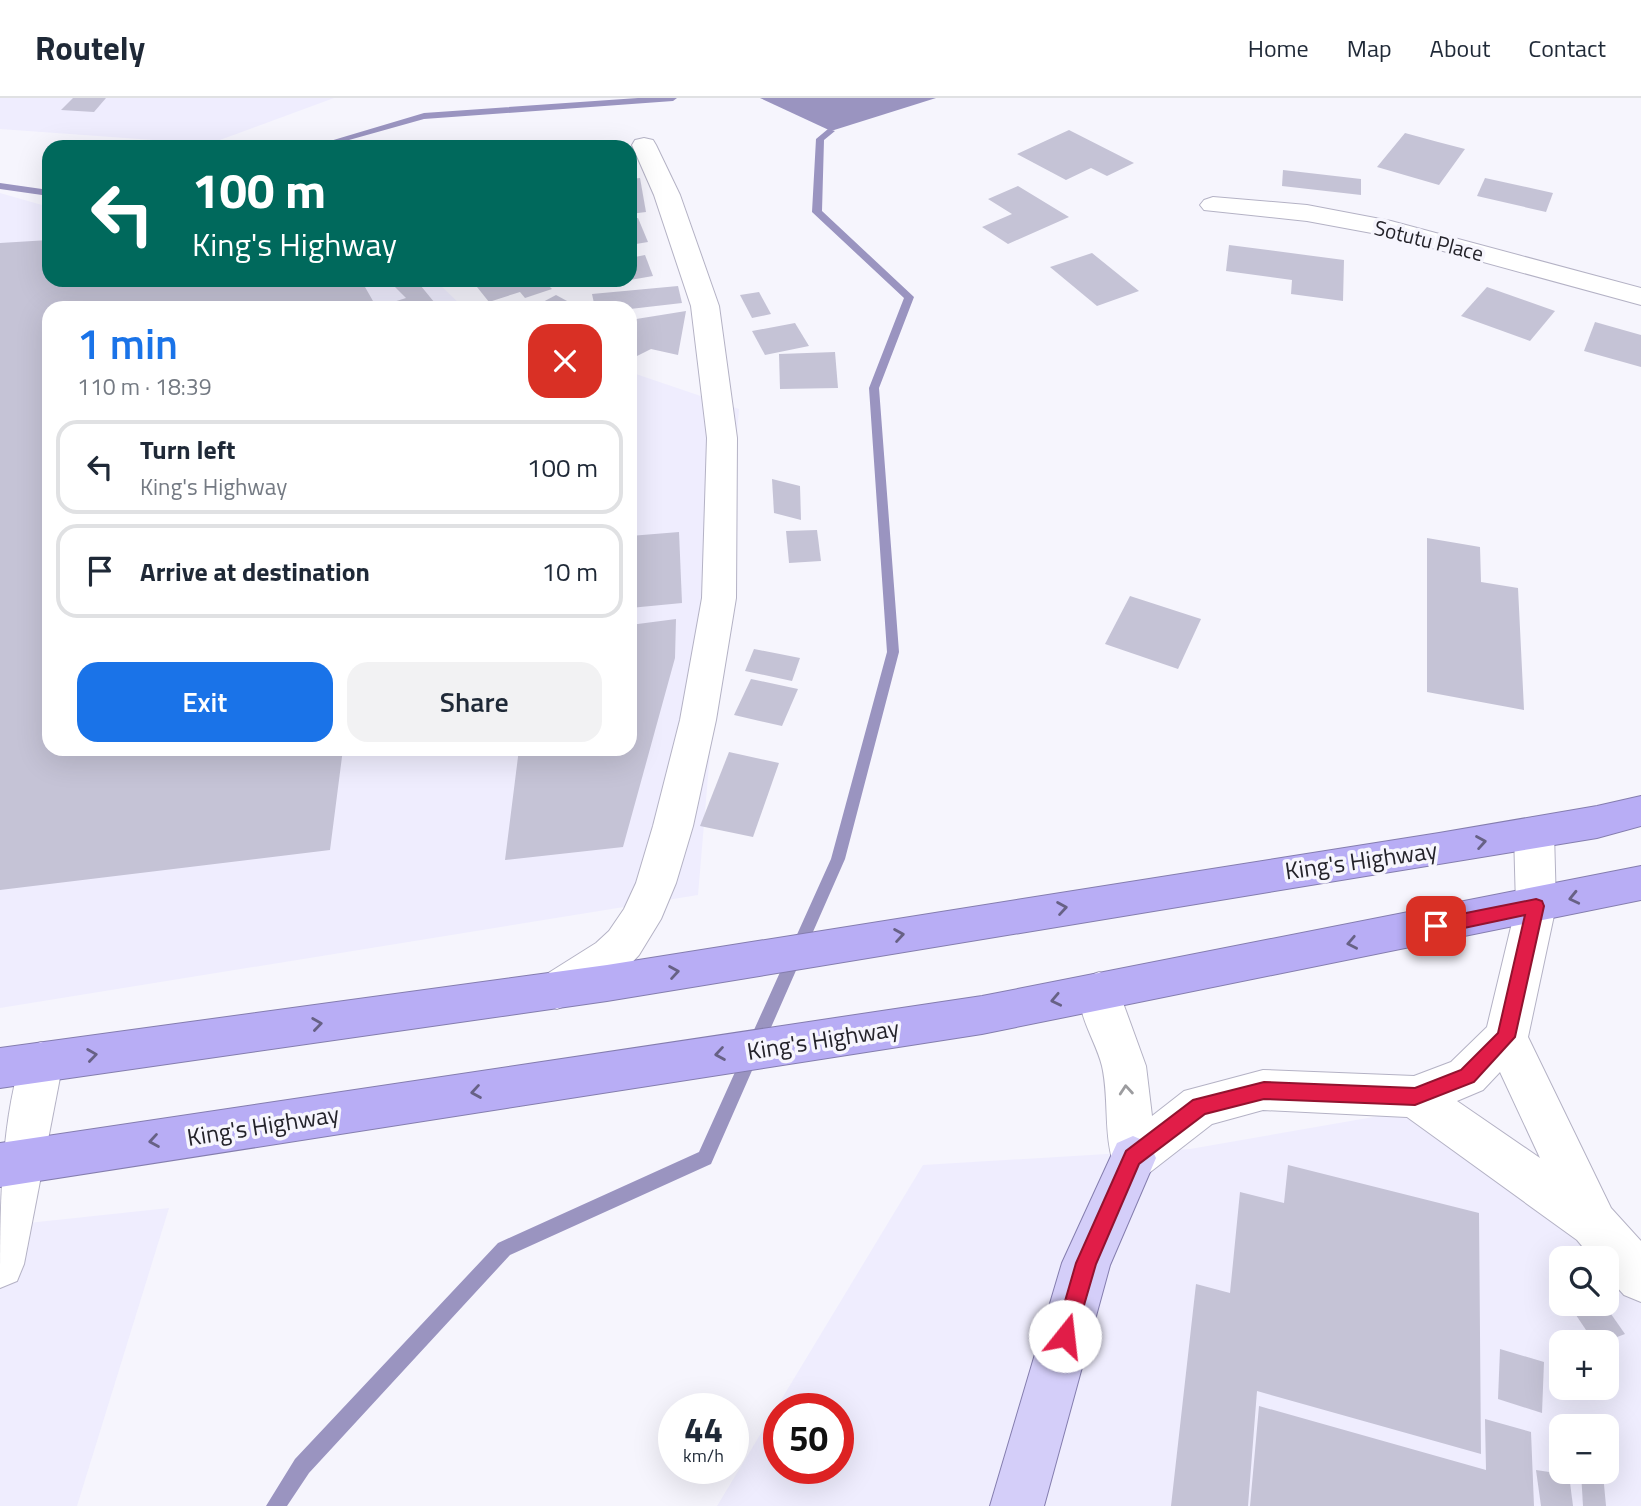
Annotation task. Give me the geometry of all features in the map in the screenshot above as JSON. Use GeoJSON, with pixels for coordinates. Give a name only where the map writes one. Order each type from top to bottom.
{"type":"FeatureCollection","features":[{"type":"Feature","properties":{"kind":"highway","name":"King's Highway"},"geometry":{"type":"LineString","coordinates":[[20,1065],[607,983],[1534,833],[1641,811]]}},
{"type":"Feature","properties":{"kind":"highway","name":"King's Highway"},"geometry":{"type":"LineString","coordinates":[[10,1164],[982,1015],[1641,883]]}},
{"type":"Feature","properties":{"kind":"main road"},"geometry":{"type":"LineString","coordinates":[[1017,1506],[1086,1263],[1133,1157]]}},
{"type":"Feature","properties":{"kind":"street"},"geometry":{"type":"LineString","coordinates":[[557,990],[611,956],[624,943],[640,919],[656,883],[673,827],[698,720],[719,598],[722,438],[705,306],[667,195],[644,145]]}},
{"type":"Feature","properties":{"kind":"street","name":"Sotutu Place"},"geometry":{"type":"LineString","coordinates":[[1213,205],[1307,213],[1391,229],[1641,297]]}},
{"type":"Feature","properties":{"kind":"street"},"geometry":{"type":"LineString","coordinates":[[1133,1157],[1200,1107],[1264,1090],[1415,1097],[1467,1076],[1506,1037],[1536,906],[1534,833]]}},
{"type":"Feature","properties":{"kind":"street"},"geometry":{"type":"LineString","coordinates":[[1099,991],[1107,1022],[1124,1066],[1133,1157]]}},
{"type":"Feature","properties":{"kind":"street"},"geometry":{"type":"LineString","coordinates":[[1506,1037],[1594,1224]]}},
{"type":"Feature","properties":{"kind":"street"},"geometry":{"type":"LineString","coordinates":[[0,1264],[20,1065]]}},
{"type":"Feature","properties":{"kind":"street"},"geometry":{"type":"LineString","coordinates":[[1415,1097],[1594,1224],[1641,1278]]}},
{"type":"Feature","properties":{"kind":"shaded area"},"geometry":{"type":"Polygon","coordinates":[[[0,98],[334,98],[220,140],[153,140],[0,129],[0,98]]]}},
{"type":"Feature","properties":{"kind":"shaded area"},"geometry":{"type":"Polygon","coordinates":[[[760,98],[936,98],[831,131],[760,98]]]}},
{"type":"Feature","properties":{"kind":"shaded area"},"geometry":{"type":"Polygon","coordinates":[[[0,193],[42,205],[42,287],[442,287],[457,301],[42,301],[42,756],[637,756],[637,374],[739,409],[698,895],[0,1008],[0,193]]]}},
{"type":"Feature","properties":{"kind":"shaded area"},"geometry":{"type":"Polygon","coordinates":[[[1402,1112],[1569,1224],[1589,1246],[1549,1246],[1549,1316],[1619,1316],[1619,1278],[1641,1303],[1641,1506],[717,1506],[730,1484],[749,1484],[749,1453],[763,1430],[763,1484],[854,1484],[854,1393],[785,1393],[923,1165],[1190,1149],[1402,1112]]]}},
{"type":"Feature","properties":{"kind":"shaded area"},"geometry":{"type":"Polygon","coordinates":[[[169,1208],[77,1506],[0,1506],[0,1226],[169,1208]]]}},
{"type":"Feature","properties":{"kind":"building"},"geometry":{"type":"Polygon","coordinates":[[[73,98],[106,98],[94,112],[61,110],[73,98]]]}},
{"type":"Feature","properties":{"kind":"building"},"geometry":{"type":"Polygon","coordinates":[[[1069,130],[1134,163],[1107,176],[1091,168],[1066,180],[1017,154],[1069,130]]]}},
{"type":"Feature","properties":{"kind":"building"},"geometry":{"type":"Polygon","coordinates":[[[1405,133],[1465,149],[1439,185],[1377,167],[1405,133]]]}},
{"type":"Feature","properties":{"kind":"building"},"geometry":{"type":"Polygon","coordinates":[[[1283,170],[1361,179],[1361,195],[1282,186],[1283,170]]]}},
{"type":"Feature","properties":{"kind":"building"},"geometry":{"type":"Polygon","coordinates":[[[637,178],[640,178],[646,212],[637,213],[637,178]]]}},
{"type":"Feature","properties":{"kind":"building"},"geometry":{"type":"Polygon","coordinates":[[[1485,178],[1553,193],[1546,212],[1477,196],[1485,178]]]}},
{"type":"Feature","properties":{"kind":"building"},"geometry":{"type":"Polygon","coordinates":[[[1018,186],[1069,217],[1008,244],[982,227],[1012,214],[988,199],[1018,186]]]}},
{"type":"Feature","properties":{"kind":"building"},"geometry":{"type":"Polygon","coordinates":[[[638,218],[648,242],[637,244],[638,218]]]}},
{"type":"Feature","properties":{"kind":"building"},"geometry":{"type":"Polygon","coordinates":[[[42,240],[42,287],[365,287],[373,301],[42,301],[42,756],[342,756],[330,850],[0,890],[0,243],[42,240]]]}},
{"type":"Feature","properties":{"kind":"building"},"geometry":{"type":"Polygon","coordinates":[[[1229,245],[1344,260],[1343,301],[1291,294],[1292,280],[1226,271],[1229,245]]]}},
{"type":"Feature","properties":{"kind":"building"},"geometry":{"type":"Polygon","coordinates":[[[1092,253],[1139,291],[1097,306],[1050,267],[1092,253]]]}},
{"type":"Feature","properties":{"kind":"building"},"geometry":{"type":"Polygon","coordinates":[[[645,255],[653,276],[637,279],[637,257],[645,255]]]}},
{"type":"Feature","properties":{"kind":"building"},"geometry":{"type":"Polygon","coordinates":[[[678,286],[682,303],[637,308],[637,301],[594,301],[592,294],[678,286]]]}},
{"type":"Feature","properties":{"kind":"building"},"geometry":{"type":"Polygon","coordinates":[[[395,287],[422,287],[433,301],[396,301],[406,298],[395,287]]]}},
{"type":"Feature","properties":{"kind":"building"},"geometry":{"type":"Polygon","coordinates":[[[477,287],[552,289],[525,298],[520,292],[488,301],[477,287]]]}},
{"type":"Feature","properties":{"kind":"building"},"geometry":{"type":"Polygon","coordinates":[[[1487,287],[1555,311],[1530,341],[1461,316],[1487,287]]]}},
{"type":"Feature","properties":{"kind":"building"},"geometry":{"type":"Polygon","coordinates":[[[759,292],[771,314],[752,318],[740,295],[759,292]]]}},
{"type":"Feature","properties":{"kind":"building"},"geometry":{"type":"Polygon","coordinates":[[[556,295],[567,301],[545,301],[556,295]]]}},
{"type":"Feature","properties":{"kind":"building"},"geometry":{"type":"Polygon","coordinates":[[[686,311],[678,355],[651,349],[637,356],[637,319],[686,311]]]}},
{"type":"Feature","properties":{"kind":"building"},"geometry":{"type":"Polygon","coordinates":[[[1595,322],[1641,335],[1641,367],[1584,351],[1595,322]]]}},
{"type":"Feature","properties":{"kind":"building"},"geometry":{"type":"Polygon","coordinates":[[[795,323],[809,346],[765,355],[752,331],[795,323]]]}},
{"type":"Feature","properties":{"kind":"building"},"geometry":{"type":"Polygon","coordinates":[[[835,352],[838,388],[780,389],[779,354],[835,352]]]}},
{"type":"Feature","properties":{"kind":"building"},"geometry":{"type":"Polygon","coordinates":[[[772,479],[800,486],[801,520],[774,513],[772,479]]]}},
{"type":"Feature","properties":{"kind":"building"},"geometry":{"type":"Polygon","coordinates":[[[817,530],[821,561],[789,563],[786,531],[817,530]]]}},
{"type":"Feature","properties":{"kind":"building"},"geometry":{"type":"Polygon","coordinates":[[[679,532],[682,603],[637,607],[637,535],[679,532]]]}},
{"type":"Feature","properties":{"kind":"building"},"geometry":{"type":"Polygon","coordinates":[[[1427,538],[1480,547],[1481,582],[1518,588],[1524,710],[1427,692],[1427,538]]]}},
{"type":"Feature","properties":{"kind":"building"},"geometry":{"type":"Polygon","coordinates":[[[1130,596],[1201,619],[1178,669],[1105,644],[1130,596]]]}},
{"type":"Feature","properties":{"kind":"building"},"geometry":{"type":"Polygon","coordinates":[[[676,619],[675,658],[623,847],[505,860],[518,756],[637,756],[637,624],[676,619]]]}},
{"type":"Feature","properties":{"kind":"building"},"geometry":{"type":"Polygon","coordinates":[[[754,649],[800,658],[792,681],[745,671],[754,649]]]}},
{"type":"Feature","properties":{"kind":"building"},"geometry":{"type":"Polygon","coordinates":[[[751,679],[798,689],[782,726],[734,715],[751,679]]]}},
{"type":"Feature","properties":{"kind":"building"},"geometry":{"type":"Polygon","coordinates":[[[729,752],[779,763],[753,837],[700,826],[729,752]]]}},
{"type":"Feature","properties":{"kind":"building"},"geometry":{"type":"Polygon","coordinates":[[[1288,1165],[1479,1213],[1481,1454],[1257,1391],[1248,1506],[1171,1506],[1196,1284],[1230,1293],[1240,1192],[1284,1203],[1288,1165]]]}},
{"type":"Feature","properties":{"kind":"building"},"geometry":{"type":"Polygon","coordinates":[[[1577,1316],[1612,1316],[1625,1334],[1619,1336],[1619,1330],[1586,1330],[1577,1316]]]}},
{"type":"Feature","properties":{"kind":"building"},"geometry":{"type":"Polygon","coordinates":[[[1500,1349],[1544,1362],[1542,1413],[1498,1399],[1500,1349]]]}},
{"type":"Feature","properties":{"kind":"building"},"geometry":{"type":"Polygon","coordinates":[[[1259,1406],[1486,1470],[1485,1419],[1531,1432],[1534,1506],[1250,1506],[1259,1406]]]}},
{"type":"Feature","properties":{"kind":"building"},"geometry":{"type":"Polygon","coordinates":[[[1536,1470],[1549,1472],[1549,1484],[1570,1484],[1573,1506],[1541,1506],[1536,1470]]]}},
{"type":"Feature","properties":{"kind":"building"},"geometry":{"type":"Polygon","coordinates":[[[1582,1484],[1604,1484],[1606,1506],[1583,1506],[1582,1484]]]}},
{"type":"Feature","properties":{"kind":"waterway"},"geometry":{"type":"LineString","coordinates":[[339,140],[424,116],[673,98]]}},
{"type":"Feature","properties":{"kind":"waterway"},"geometry":{"type":"LineString","coordinates":[[276,1506],[302,1466],[504,1249],[705,1158],[838,859],[893,652],[874,388],[909,297],[817,212],[820,139],[831,131]]}},
{"type":"Feature","properties":{"kind":"waterway"},"geometry":{"type":"LineString","coordinates":[[0,186],[42,192]]}},
{"type":"Feature","properties":{"kind":"route"},"geometry":{"type":"LineString","coordinates":[[1065,1336],[1086,1263],[1133,1157],[1200,1107],[1264,1090],[1415,1097],[1467,1076],[1506,1037],[1536,906],[1436,926]]}}]}
